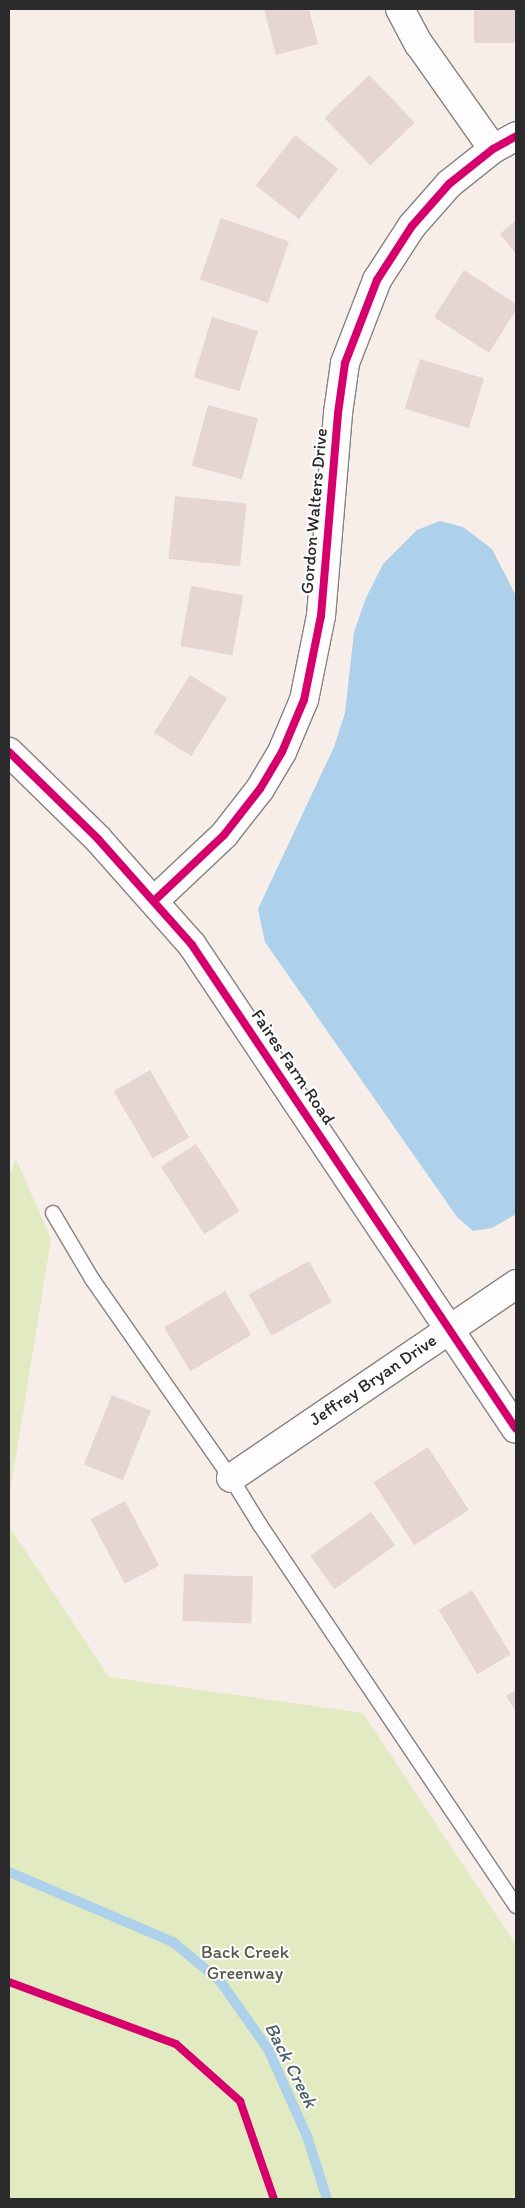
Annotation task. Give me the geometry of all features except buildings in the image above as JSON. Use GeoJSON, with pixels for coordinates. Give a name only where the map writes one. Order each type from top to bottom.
{"type":"FeatureCollection","features":[{"type":"Feature","properties":{"kind":"street"},"geometry":{"type":"LineString","coordinates":[[400,9],[419,44],[505,143]]}},
{"type":"Feature","properties":{"kind":"street","name":"Gordon Walters Drive"},"geometry":{"type":"LineString","coordinates":[[155,900],[224,835],[260,789],[282,752],[304,700],[321,616],[338,413],[345,363],[354,334],[377,280],[412,226],[449,184],[505,143]]}},
{"type":"Feature","properties":{"kind":"street","name":"Faires Farm Road"},"geometry":{"type":"LineString","coordinates":[[9,752],[98,839],[155,900],[219,983],[516,1428]]}},
{"type":"Feature","properties":{"kind":"street","name":"Jeffrey Bryan Drive"},"geometry":{"type":"LineString","coordinates":[[232,1478],[516,1284]]}},
{"type":"Feature","properties":{"kind":"lane"},"geometry":{"type":"LineString","coordinates":[[54,1212],[92,1280],[232,1478],[260,1525],[516,1906]]}},
{"type":"Feature","properties":{"kind":"green space"},"geometry":{"type":"Polygon","coordinates":[[[16,1159],[51,1239],[9,1499],[9,1176],[16,1159]]]}},
{"type":"Feature","properties":{"kind":"green space","name":"Back Creek Greenway"},"geometry":{"type":"Polygon","coordinates":[[[9,1526],[109,1677],[363,1713],[516,1945],[516,2199],[9,2199],[9,1526]]]}},
{"type":"Feature","properties":{"kind":"water"},"geometry":{"type":"Polygon","coordinates":[[[440,521],[463,527],[492,549],[516,596],[516,1214],[492,1228],[473,1231],[457,1217],[265,942],[258,909],[334,747],[345,713],[354,632],[366,598],[383,564],[417,530],[440,521]]]}},
{"type":"Feature","properties":{"kind":"waterway","name":"Back Creek"},"geometry":{"type":"LineString","coordinates":[[9,1872],[173,1942],[220,1981],[268,2049],[307,2136],[327,2199]]}},
{"type":"Feature","properties":{"kind":"cycle path"},"geometry":{"type":"LineString","coordinates":[[155,900],[224,835],[260,789],[282,752],[304,700],[321,616],[338,413],[345,363],[377,280],[412,226],[449,184],[493,149],[516,136]]}},
{"type":"Feature","properties":{"kind":"cycle path"},"geometry":{"type":"LineString","coordinates":[[9,752],[98,839],[192,945],[516,1429]]}},
{"type":"Feature","properties":{"kind":"cycle path"},"geometry":{"type":"LineString","coordinates":[[9,1982],[176,2044],[240,2101],[274,2199]]}}]}
